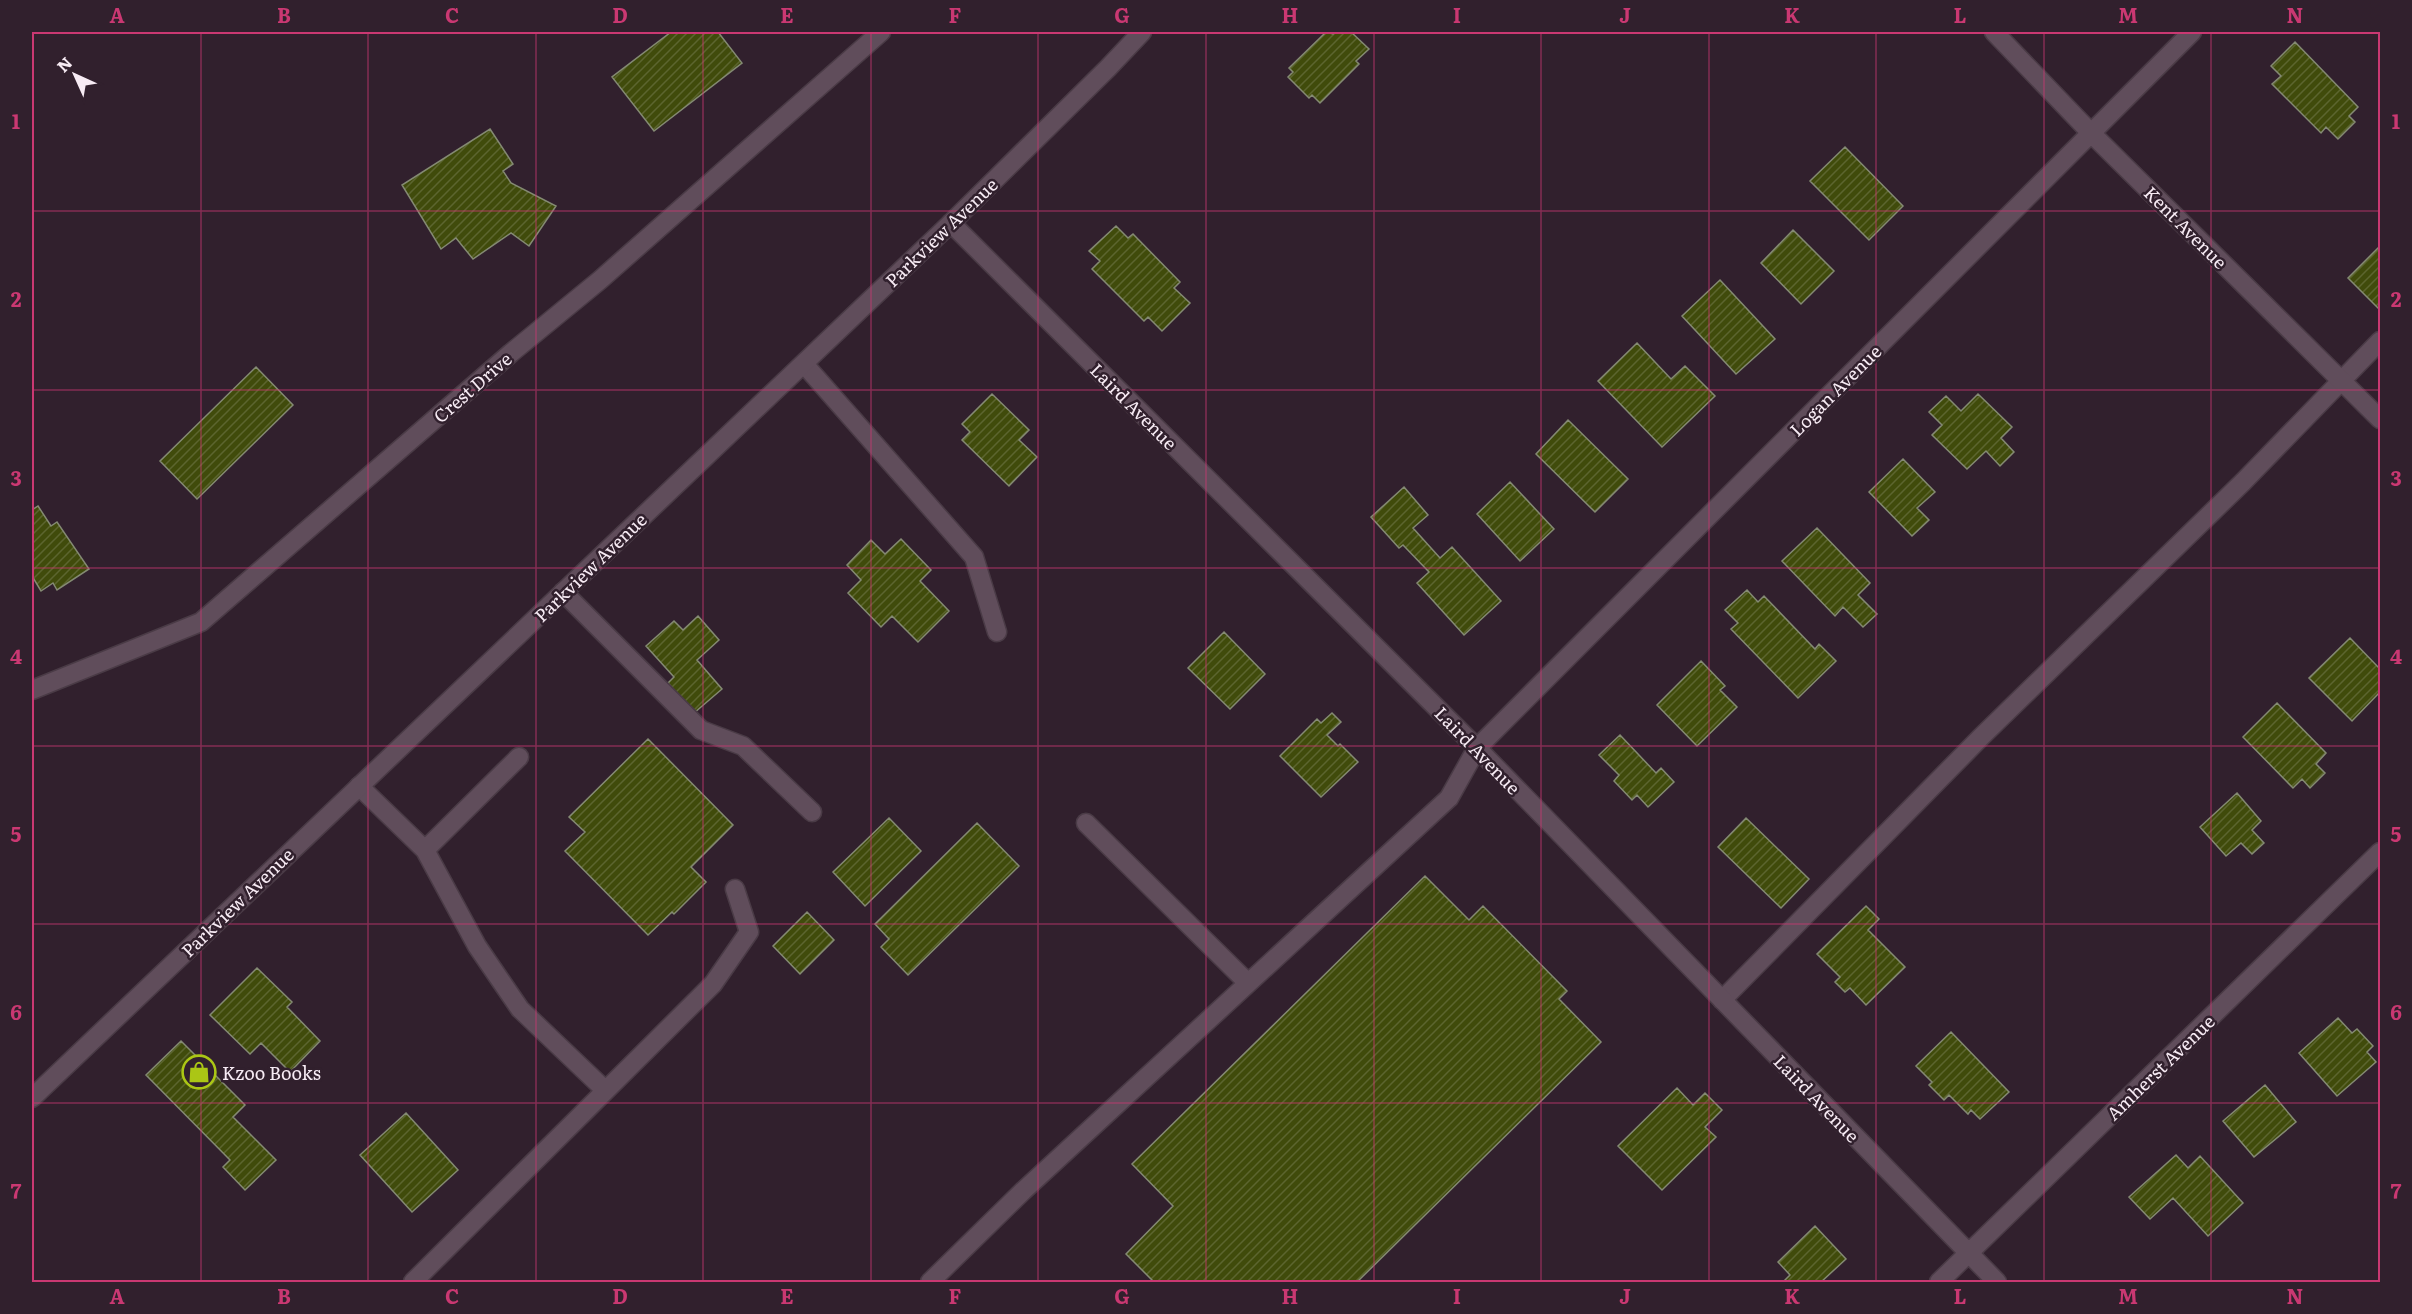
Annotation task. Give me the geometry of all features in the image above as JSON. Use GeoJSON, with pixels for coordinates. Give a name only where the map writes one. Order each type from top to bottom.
{"type":"FeatureCollection","features":[{"type":"Feature","properties":{"kind":"street","name":"Crest Drive"},"geometry":{"type":"LineString","coordinates":[[32,690],[201,622],[511,353],[600,280],[881,32]]}},
{"type":"Feature","properties":{"kind":"street","name":"Parkview Avenue"},"geometry":{"type":"LineString","coordinates":[[32,1098],[951,223],[1142,32]]}},
{"type":"Feature","properties":{"kind":"street","name":"Kent Avenue"},"geometry":{"type":"LineString","coordinates":[[1994,32],[2091,133],[2380,419]]}},
{"type":"Feature","properties":{"kind":"street","name":"Logan Avenue"},"geometry":{"type":"LineString","coordinates":[[930,1282],[1023,1191],[1449,798],[1477,748],[2192,32]]}},
{"type":"Feature","properties":{"kind":"street","name":"Laird Avenue"},"geometry":{"type":"LineString","coordinates":[[951,223],[1477,748],[1968,1254],[1998,1282]]}},
{"type":"Feature","properties":{"kind":"street"},"geometry":{"type":"LineString","coordinates":[[1722,1000],[1981,737],[2243,482],[2380,341]]}},
{"type":"Feature","properties":{"kind":"street"},"geometry":{"type":"LineString","coordinates":[[804,364],[974,557],[997,632]]}},
{"type":"Feature","properties":{"kind":"street"},"geometry":{"type":"LineString","coordinates":[[563,592],[701,730],[743,746],[812,812]]}},
{"type":"Feature","properties":{"kind":"street"},"geometry":{"type":"LineString","coordinates":[[425,850],[519,757]]}},
{"type":"Feature","properties":{"kind":"street"},"geometry":{"type":"LineString","coordinates":[[358,786],[425,850],[477,946],[520,1009],[605,1090]]}},
{"type":"Feature","properties":{"kind":"street"},"geometry":{"type":"LineString","coordinates":[[1086,823],[1248,982]]}},
{"type":"Feature","properties":{"kind":"street","name":"Amherst Avenue"},"geometry":{"type":"LineString","coordinates":[[1939,1282],[2380,852]]}},
{"type":"Feature","properties":{"kind":"street"},"geometry":{"type":"LineString","coordinates":[[413,1282],[713,984],[749,932],[735,889]]}},
{"type":"Feature","properties":{"kind":"building"},"geometry":{"type":"Polygon","coordinates":[[[671,32],[718,32],[742,63],[654,131],[612,77],[671,32]]]}},
{"type":"Feature","properties":{"kind":"building"},"geometry":{"type":"Polygon","coordinates":[[[1326,32],[1333,34],[1351,32],[1369,49],[1356,61],[1359,64],[1320,103],[1312,95],[1309,98],[1288,77],[1293,72],[1289,68],[1326,32]]]}},
{"type":"Feature","properties":{"kind":"building"},"geometry":{"type":"Polygon","coordinates":[[[2295,42],[2358,107],[2349,116],[2355,122],[2338,139],[2326,127],[2321,133],[2272,84],[2281,76],[2271,66],[2295,42]]]}},
{"type":"Feature","properties":{"kind":"building"},"geometry":{"type":"Polygon","coordinates":[[[490,129],[513,164],[503,171],[511,183],[556,206],[529,246],[511,233],[473,259],[456,238],[441,249],[402,185],[490,129]]]}},
{"type":"Feature","properties":{"kind":"building"},"geometry":{"type":"Polygon","coordinates":[[[1845,147],[1903,206],[1869,240],[1810,181],[1845,147]]]}},
{"type":"Feature","properties":{"kind":"building"},"geometry":{"type":"Polygon","coordinates":[[[1116,226],[1128,238],[1133,234],[1180,282],[1174,288],[1190,303],[1162,331],[1148,317],[1144,321],[1092,269],[1100,261],[1089,251],[1116,226]]]}},
{"type":"Feature","properties":{"kind":"building"},"geometry":{"type":"Polygon","coordinates":[[[1793,230],[1834,271],[1801,304],[1761,263],[1793,230]]]}},
{"type":"Feature","properties":{"kind":"building"},"geometry":{"type":"Polygon","coordinates":[[[2380,246],[2380,307],[2379,309],[2348,278],[2380,246]]]}},
{"type":"Feature","properties":{"kind":"building"},"geometry":{"type":"Polygon","coordinates":[[[1720,280],[1775,339],[1736,374],[1682,316],[1720,280]]]}},
{"type":"Feature","properties":{"kind":"building"},"geometry":{"type":"Polygon","coordinates":[[[1637,343],[1671,379],[1685,366],[1715,396],[1662,447],[1598,381],[1637,343]]]}},
{"type":"Feature","properties":{"kind":"building"},"geometry":{"type":"Polygon","coordinates":[[[256,367],[293,405],[197,499],[160,461],[256,367]]]}},
{"type":"Feature","properties":{"kind":"building"},"geometry":{"type":"Polygon","coordinates":[[[992,394],[1029,430],[1019,440],[1037,457],[1009,486],[962,440],[970,432],[962,424],[992,394]]]}},
{"type":"Feature","properties":{"kind":"building"},"geometry":{"type":"Polygon","coordinates":[[[1978,394],[2012,427],[2001,438],[2014,452],[2000,466],[1986,451],[1967,469],[1932,435],[1942,425],[1929,412],[1946,396],[1961,411],[1978,394]]]}},
{"type":"Feature","properties":{"kind":"building"},"geometry":{"type":"Polygon","coordinates":[[[1568,420],[1628,479],[1595,512],[1536,454],[1568,420]]]}},
{"type":"Feature","properties":{"kind":"building"},"geometry":{"type":"Polygon","coordinates":[[[1903,459],[1935,492],[1917,508],[1929,520],[1912,536],[1869,492],[1903,459]]]}},
{"type":"Feature","properties":{"kind":"building"},"geometry":{"type":"Polygon","coordinates":[[[1510,482],[1554,529],[1520,561],[1477,514],[1510,482]]]}},
{"type":"Feature","properties":{"kind":"building"},"geometry":{"type":"Polygon","coordinates":[[[1404,487],[1428,515],[1413,528],[1440,558],[1452,547],[1501,601],[1464,635],[1417,583],[1429,572],[1403,545],[1399,548],[1371,517],[1404,487]]]}},
{"type":"Feature","properties":{"kind":"building"},"geometry":{"type":"Polygon","coordinates":[[[38,506],[51,526],[57,522],[89,569],[57,590],[53,583],[41,591],[32,576],[32,510],[38,506]]]}},
{"type":"Feature","properties":{"kind":"building"},"geometry":{"type":"Polygon","coordinates":[[[1817,528],[1870,583],[1858,595],[1877,614],[1863,627],[1843,607],[1835,616],[1782,561],[1817,528]]]}},
{"type":"Feature","properties":{"kind":"building"},"geometry":{"type":"Polygon","coordinates":[[[901,539],[931,570],[920,581],[949,611],[918,642],[892,616],[881,627],[848,593],[861,580],[847,565],[871,540],[885,554],[901,539]]]}},
{"type":"Feature","properties":{"kind":"building"},"geometry":{"type":"Polygon","coordinates":[[[1747,590],[1758,602],[1764,596],[1815,649],[1819,644],[1836,661],[1798,698],[1731,629],[1738,623],[1725,610],[1747,590]]]}},
{"type":"Feature","properties":{"kind":"building"},"geometry":{"type":"Polygon","coordinates":[[[698,616],[719,640],[697,660],[722,689],[694,713],[668,683],[674,677],[646,646],[674,621],[683,630],[698,616]]]}},
{"type":"Feature","properties":{"kind":"building"},"geometry":{"type":"Polygon","coordinates":[[[1224,632],[1265,674],[1230,709],[1188,668],[1224,632]]]}},
{"type":"Feature","properties":{"kind":"building"},"geometry":{"type":"Polygon","coordinates":[[[2350,638],[2380,669],[2380,692],[2352,721],[2309,678],[2350,638]]]}},
{"type":"Feature","properties":{"kind":"building"},"geometry":{"type":"Polygon","coordinates":[[[1701,661],[1725,686],[1720,690],[1737,707],[1697,746],[1657,705],[1701,661]]]}},
{"type":"Feature","properties":{"kind":"building"},"geometry":{"type":"Polygon","coordinates":[[[2277,703],[2326,753],[2316,764],[2325,773],[2310,788],[2302,779],[2293,788],[2243,737],[2277,703]]]}},
{"type":"Feature","properties":{"kind":"building"},"geometry":{"type":"Polygon","coordinates":[[[1332,713],[1341,722],[1327,735],[1358,762],[1321,797],[1280,756],[1317,719],[1321,723],[1332,713]]]}},
{"type":"Feature","properties":{"kind":"building"},"geometry":{"type":"Polygon","coordinates":[[[1620,735],[1656,773],[1661,768],[1674,782],[1648,807],[1637,795],[1632,800],[1614,781],[1619,775],[1599,755],[1620,735]]]}},
{"type":"Feature","properties":{"kind":"building"},"geometry":{"type":"Polygon","coordinates":[[[648,739],[733,825],[691,867],[706,882],[674,914],[672,912],[648,935],[565,851],[585,832],[569,817],[648,739]]]}},
{"type":"Feature","properties":{"kind":"building"},"geometry":{"type":"Polygon","coordinates":[[[2237,793],[2261,821],[2252,830],[2264,843],[2252,854],[2241,843],[2226,856],[2200,827],[2237,793]]]}},
{"type":"Feature","properties":{"kind":"building"},"geometry":{"type":"Polygon","coordinates":[[[889,818],[921,851],[865,906],[833,872],[889,818]]]}},
{"type":"Feature","properties":{"kind":"building"},"geometry":{"type":"Polygon","coordinates":[[[1746,818],[1809,879],[1781,908],[1718,847],[1746,818]]]}},
{"type":"Feature","properties":{"kind":"building"},"geometry":{"type":"Polygon","coordinates":[[[977,823],[1019,866],[908,975],[881,947],[889,939],[875,924],[977,823]]]}},
{"type":"Feature","properties":{"kind":"building"},"geometry":{"type":"Polygon","coordinates":[[[1425,876],[1469,920],[1483,906],[1567,991],[1559,999],[1601,1042],[1357,1282],[1154,1282],[1126,1254],[1173,1206],[1132,1164],[1425,876]]]}},
{"type":"Feature","properties":{"kind":"building"},"geometry":{"type":"Polygon","coordinates":[[[1866,906],[1879,919],[1868,930],[1905,967],[1866,1005],[1850,988],[1845,992],[1835,982],[1840,977],[1817,954],[1866,906]]]}},
{"type":"Feature","properties":{"kind":"building"},"geometry":{"type":"Polygon","coordinates":[[[807,912],[834,940],[800,974],[773,946],[807,912]]]}},
{"type":"Feature","properties":{"kind":"building"},"geometry":{"type":"Polygon","coordinates":[[[257,968],[292,1002],[287,1007],[320,1041],[290,1072],[261,1043],[250,1054],[210,1015],[257,968]]]}},
{"type":"Feature","properties":{"kind":"building"},"geometry":{"type":"Polygon","coordinates":[[[2338,1018],[2352,1033],[2357,1029],[2373,1046],[2367,1052],[2376,1062],[2337,1096],[2299,1053],[2338,1018]]]}},
{"type":"Feature","properties":{"kind":"building"},"geometry":{"type":"Polygon","coordinates":[[[1951,1032],[2009,1092],[1980,1119],[1971,1110],[1968,1114],[1949,1095],[1944,1100],[1929,1085],[1932,1082],[1916,1066],[1951,1032]]]}},
{"type":"Feature","properties":{"kind":"building"},"geometry":{"type":"Polygon","coordinates":[[[181,1041],[245,1105],[233,1117],[276,1160],[245,1190],[223,1167],[230,1160],[146,1075],[181,1041]]]}},
{"type":"Feature","properties":{"kind":"building"},"geometry":{"type":"Polygon","coordinates":[[[2265,1085],[2296,1122],[2254,1157],[2223,1121],[2265,1085]]]}},
{"type":"Feature","properties":{"kind":"building"},"geometry":{"type":"Polygon","coordinates":[[[1677,1088],[1693,1105],[1705,1093],[1722,1110],[1705,1127],[1716,1137],[1662,1190],[1618,1146],[1677,1088]]]}},
{"type":"Feature","properties":{"kind":"building"},"geometry":{"type":"Polygon","coordinates":[[[406,1113],[458,1170],[412,1212],[360,1155],[406,1113]]]}},
{"type":"Feature","properties":{"kind":"building"},"geometry":{"type":"Polygon","coordinates":[[[2176,1155],[2188,1168],[2200,1156],[2243,1203],[2208,1236],[2173,1198],[2150,1219],[2129,1197],[2176,1155]]]}},
{"type":"Feature","properties":{"kind":"building"},"geometry":{"type":"Polygon","coordinates":[[[1815,1226],[1846,1259],[1821,1282],[1785,1282],[1790,1275],[1778,1262],[1815,1226]]]}},
{"type":"Feature","properties":{"kind":"place","name":"Kzoo Books"},"geometry":{"type":"Point","coordinates":[199,1072]}}]}
